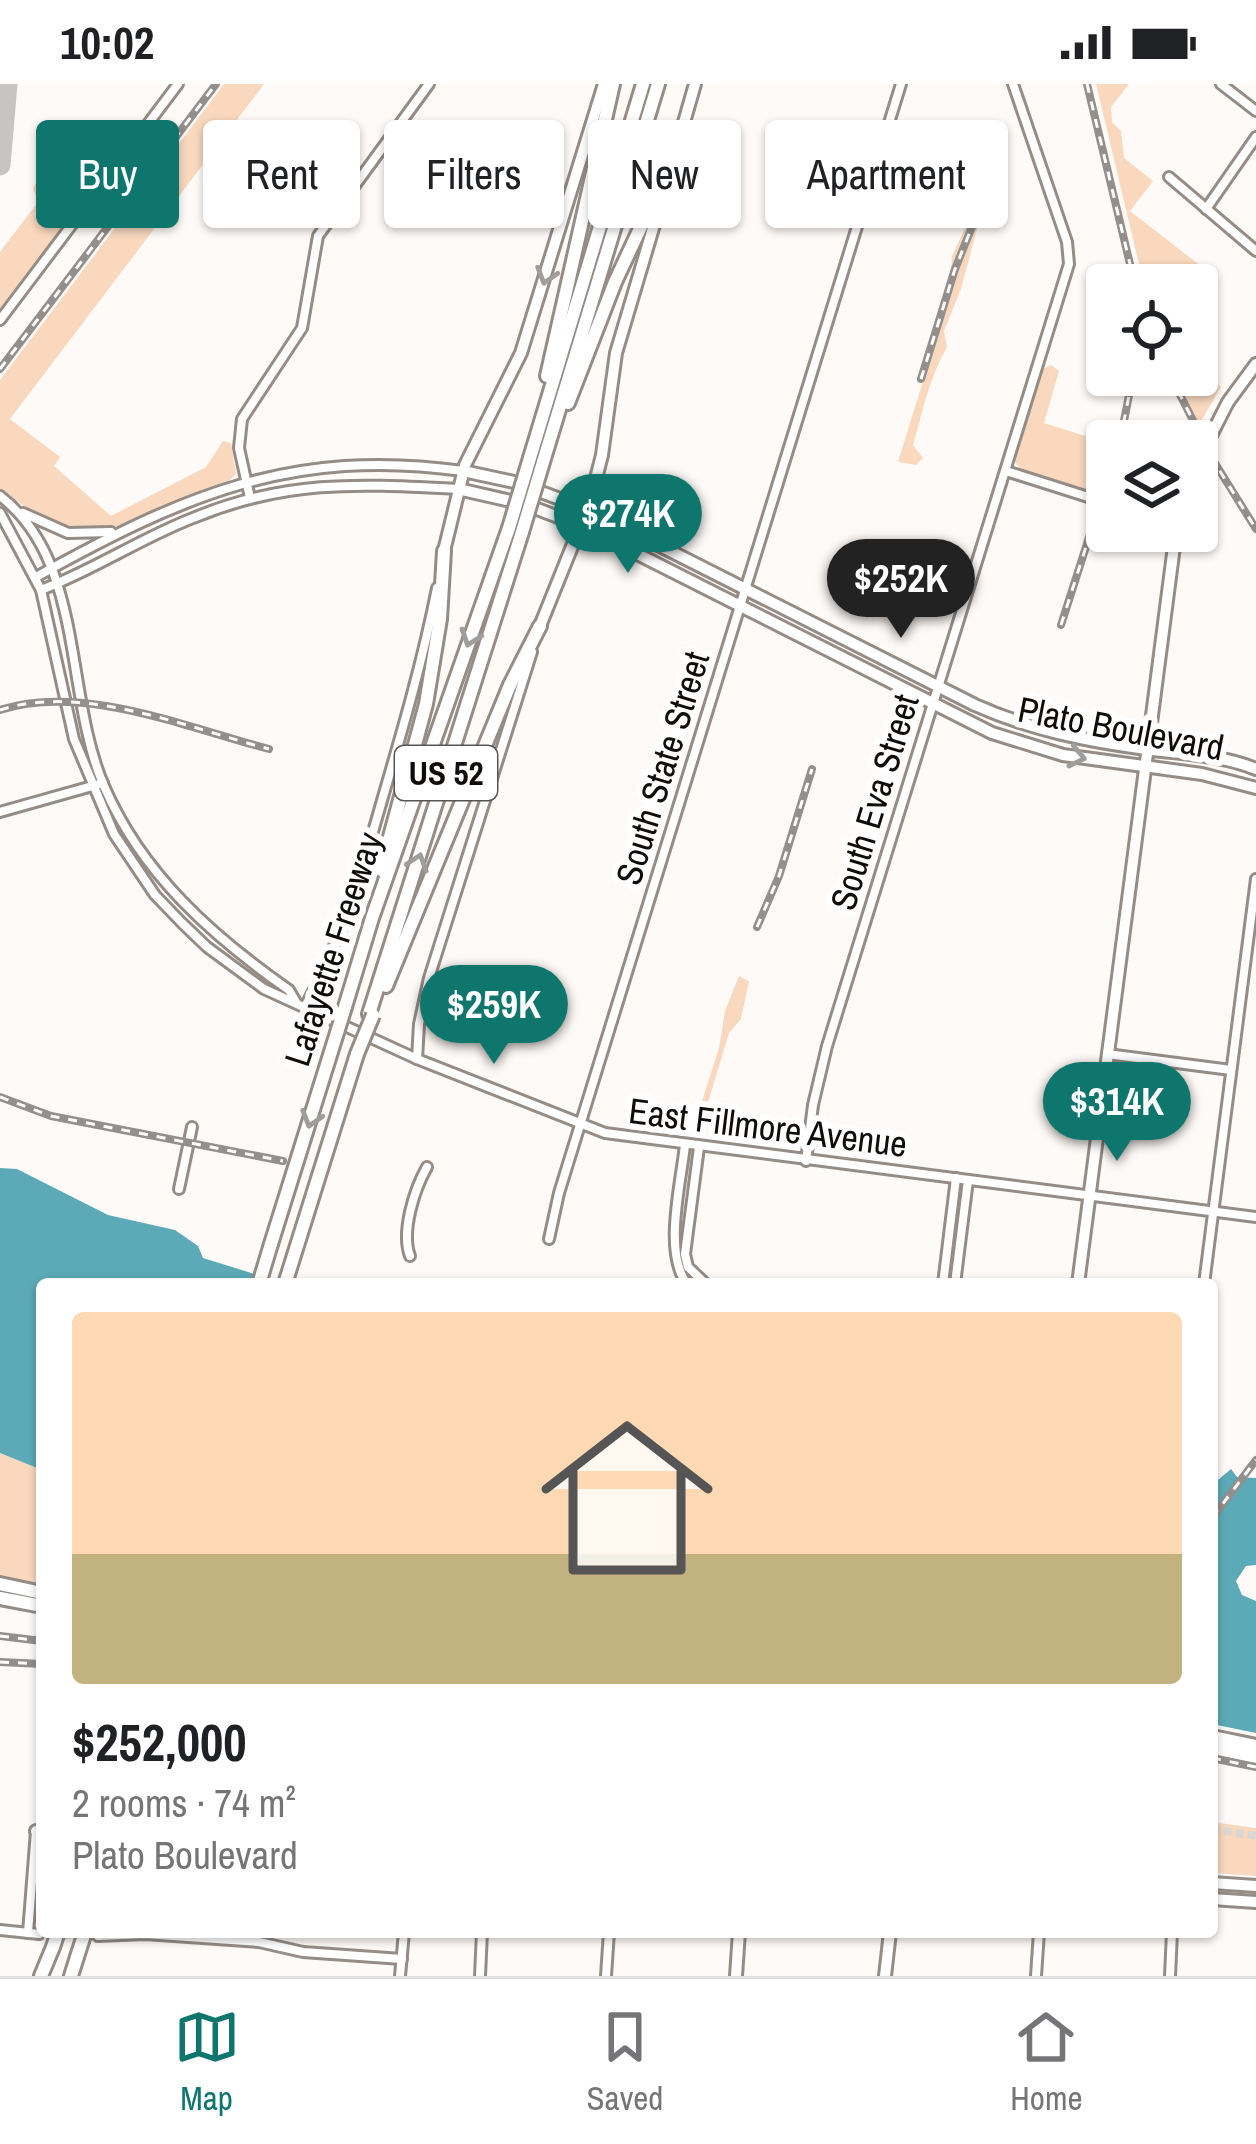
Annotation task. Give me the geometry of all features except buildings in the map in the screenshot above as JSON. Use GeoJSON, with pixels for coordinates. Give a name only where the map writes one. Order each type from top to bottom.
{"type":"FeatureCollection","features":[{"type":"Feature","properties":{"kind":"highway"},"geometry":{"type":"LineString","coordinates":[[538,456],[608,84]]}},
{"type":"Feature","properties":{"kind":"highway","name":"Lafayette Freeway"},"geometry":{"type":"LineString","coordinates":[[538,456],[643,84]]}},
{"type":"Feature","properties":{"kind":"highway","name":"Lafayette Freeway"},"geometry":{"type":"LineString","coordinates":[[287,1278],[538,456],[658,84]]}},
{"type":"Feature","properties":{"kind":"highway"},"geometry":{"type":"LineString","coordinates":[[538,456],[640,228]]}},
{"type":"Feature","properties":{"kind":"highway","name":"Lafayette Freeway"},"geometry":{"type":"LineString","coordinates":[[261,1278],[372,918],[515,530]]}},
{"type":"Feature","properties":{"kind":"highway"},"geometry":{"type":"LineString","coordinates":[[372,918],[378,879],[426,704],[440,619],[444,551]]}},
{"type":"Feature","properties":{"kind":"highway"},"geometry":{"type":"LineString","coordinates":[[371,1014],[540,626]]}},
{"type":"Feature","properties":{"kind":"highway"},"geometry":{"type":"LineString","coordinates":[[0,1584],[36,1592]]}},
{"type":"Feature","properties":{"kind":"highway"},"geometry":{"type":"LineString","coordinates":[[0,1598],[36,1605]]}},
{"type":"Feature","properties":{"kind":"highway"},"geometry":{"type":"LineString","coordinates":[[1218,1738],[1256,1746]]}},
{"type":"Feature","properties":{"kind":"highway"},"geometry":{"type":"LineString","coordinates":[[1218,1749],[1256,1757]]}},
{"type":"Feature","properties":{"kind":"highway"},"geometry":{"type":"LineString","coordinates":[[43,1976],[56,1938]]}},
{"type":"Feature","properties":{"kind":"highway"},"geometry":{"type":"LineString","coordinates":[[72,1976],[89,1938]]}},
{"type":"Feature","properties":{"kind":"main road"},"geometry":{"type":"LineString","coordinates":[[444,551],[463,471],[521,353],[608,84]]}},
{"type":"Feature","properties":{"kind":"main road"},"geometry":{"type":"LineString","coordinates":[[684,120],[695,84]]}},
{"type":"Feature","properties":{"kind":"main road"},"geometry":{"type":"LineString","coordinates":[[540,626],[587,509],[602,454],[616,353],[653,228]]}},
{"type":"Feature","properties":{"kind":"main road"},"geometry":{"type":"LineString","coordinates":[[1218,422],[1228,402],[1250,383],[1256,364]]}},
{"type":"Feature","properties":{"kind":"main road","name":"Plato Boulevard"},"geometry":{"type":"LineString","coordinates":[[463,471],[514,482],[587,509],[1016,722],[1067,737],[1221,759],[1256,770]]}},
{"type":"Feature","properties":{"kind":"main road","name":"Plato Boulevard"},"geometry":{"type":"LineString","coordinates":[[458,489],[524,504],[582,526],[934,705],[1016,741],[1063,755],[1202,774],[1256,788]]}},
{"type":"Feature","properties":{"kind":"main road"},"geometry":{"type":"LineString","coordinates":[[1079,1278],[1173,552]]}},
{"type":"Feature","properties":{"kind":"main road"},"geometry":{"type":"LineString","coordinates":[[1218,1883],[1256,1886]]}},
{"type":"Feature","properties":{"kind":"main road"},"geometry":{"type":"LineString","coordinates":[[1218,1899],[1256,1902]]}},
{"type":"Feature","properties":{"kind":"main road"},"geometry":{"type":"LineString","coordinates":[[736,1976],[739,1938]]}},
{"type":"Feature","properties":{"kind":"main road"},"geometry":{"type":"LineString","coordinates":[[885,1976],[889,1938]]}},
{"type":"Feature","properties":{"kind":"street"},"geometry":{"type":"LineString","coordinates":[[0,320],[178,84]]}},
{"type":"Feature","properties":{"kind":"street"},"geometry":{"type":"LineString","coordinates":[[250,499],[239,448],[242,419],[302,328],[318,236],[429,84]]}},
{"type":"Feature","properties":{"kind":"street","name":"South State Street"},"geometry":{"type":"LineString","coordinates":[[549,1239],[559,1192],[901,84]]}},
{"type":"Feature","properties":{"kind":"street","name":"South Eva Street"},"geometry":{"type":"LineString","coordinates":[[806,1161],[827,1046],[1070,256],[1013,84]]}},
{"type":"Feature","properties":{"kind":"street"},"geometry":{"type":"LineString","coordinates":[[1221,84],[1256,111]]}},
{"type":"Feature","properties":{"kind":"street"},"geometry":{"type":"LineString","coordinates":[[1206,209],[1256,137]]}},
{"type":"Feature","properties":{"kind":"street"},"geometry":{"type":"LineString","coordinates":[[1169,177],[1256,250]]}},
{"type":"Feature","properties":{"kind":"street","name":"Plato Boulevard"},"geometry":{"type":"LineString","coordinates":[[36,577],[181,502],[246,481],[349,465],[463,471]]}},
{"type":"Feature","properties":{"kind":"street"},"geometry":{"type":"LineString","coordinates":[[1006,471],[1086,496]]}},
{"type":"Feature","properties":{"kind":"street","name":"Plato Boulevard"},"geometry":{"type":"LineString","coordinates":[[41,590],[192,518],[250,499],[344,483],[458,489]]}},
{"type":"Feature","properties":{"kind":"street"},"geometry":{"type":"LineString","coordinates":[[0,496],[16,509],[68,533],[124,529]]}},
{"type":"Feature","properties":{"kind":"street","name":"East Fillmore Avenue"},"geometry":{"type":"LineString","coordinates":[[16,509],[54,567],[80,702],[103,783],[137,846],[186,908],[289,990],[301,1005]]}},
{"type":"Feature","properties":{"kind":"street","name":"East Fillmore Avenue"},"geometry":{"type":"LineString","coordinates":[[0,513],[41,590],[71,728],[91,787],[131,862],[182,923],[235,970],[284,1000],[581,1127],[699,1147],[1256,1216]]}},
{"type":"Feature","properties":{"kind":"street"},"geometry":{"type":"LineString","coordinates":[[301,1005],[329,964],[349,914],[423,657],[444,551]]}},
{"type":"Feature","properties":{"kind":"street"},"geometry":{"type":"LineString","coordinates":[[417,1059],[429,978],[540,626]]}},
{"type":"Feature","properties":{"kind":"street"},"geometry":{"type":"LineString","coordinates":[[0,812],[103,783]]}},
{"type":"Feature","properties":{"kind":"street"},"geometry":{"type":"LineString","coordinates":[[1205,1278],[1256,879]]}},
{"type":"Feature","properties":{"kind":"street"},"geometry":{"type":"LineString","coordinates":[[1107,1054],[1231,1070]]}},
{"type":"Feature","properties":{"kind":"street"},"geometry":{"type":"LineString","coordinates":[[179,1189],[192,1127]]}},
{"type":"Feature","properties":{"kind":"street"},"geometry":{"type":"LineString","coordinates":[[682,1278],[674,1254],[685,1145]]}},
{"type":"Feature","properties":{"kind":"street"},"geometry":{"type":"LineString","coordinates":[[699,1147],[685,1254],[688,1267],[700,1278]]}},
{"type":"Feature","properties":{"kind":"street"},"geometry":{"type":"LineString","coordinates":[[410,1256],[404,1240],[427,1167]]}},
{"type":"Feature","properties":{"kind":"street"},"geometry":{"type":"LineString","coordinates":[[944,1278],[956,1178]]}},
{"type":"Feature","properties":{"kind":"street"},"geometry":{"type":"LineString","coordinates":[[956,1278],[968,1180]]}},
{"type":"Feature","properties":{"kind":"street"},"geometry":{"type":"LineString","coordinates":[[0,1930],[34,1933],[36,1892]]}},
{"type":"Feature","properties":{"kind":"street"},"geometry":{"type":"LineString","coordinates":[[202,1938],[402,1959]]}},
{"type":"Feature","properties":{"kind":"street"},"geometry":{"type":"LineString","coordinates":[[404,1938],[400,1976],[411,1976]]}},
{"type":"Feature","properties":{"kind":"street"},"geometry":{"type":"LineString","coordinates":[[479,1976],[482,1938]]}},
{"type":"Feature","properties":{"kind":"street"},"geometry":{"type":"LineString","coordinates":[[606,1976],[609,1938]]}},
{"type":"Feature","properties":{"kind":"street"},"geometry":{"type":"LineString","coordinates":[[1036,1976],[1039,1938]]}},
{"type":"Feature","properties":{"kind":"street"},"geometry":{"type":"LineString","coordinates":[[1170,1976],[1172,1938]]}},
{"type":"Feature","properties":{"kind":"shaded area"},"geometry":{"type":"Polygon","coordinates":[[[224,84],[264,84],[237,120],[203,120],[203,164],[179,196],[179,143],[224,84]]]}},
{"type":"Feature","properties":{"kind":"shaded area"},"geometry":{"type":"Polygon","coordinates":[[[1096,84],[1129,84],[1111,107],[1112,122],[1121,131],[1124,158],[1153,181],[1130,211],[1198,264],[1139,264],[1096,84]]]}},
{"type":"Feature","properties":{"kind":"shaded area"},"geometry":{"type":"Polygon","coordinates":[[[36,205],[36,228],[64,228],[0,312],[0,252],[36,205]]]}},
{"type":"Feature","properties":{"kind":"shaded area"},"geometry":{"type":"Polygon","coordinates":[[[115,228],[155,228],[10,419],[60,457],[54,466],[111,516],[206,467],[223,441],[231,443],[236,474],[229,481],[114,527],[64,525],[0,489],[0,380],[115,228]]]}},
{"type":"Feature","properties":{"kind":"shaded area"},"geometry":{"type":"Polygon","coordinates":[[[965,228],[977,228],[944,331],[947,347],[931,382],[913,445],[923,458],[916,465],[898,462],[950,294],[952,256],[965,228]]]}},
{"type":"Feature","properties":{"kind":"shaded area"},"geometry":{"type":"Polygon","coordinates":[[[1051,365],[1059,371],[1044,423],[1086,436],[1086,491],[1022,471],[1015,462],[1043,369],[1051,365]]]}},
{"type":"Feature","properties":{"kind":"shaded area"},"geometry":{"type":"Polygon","coordinates":[[[1184,396],[1216,396],[1202,420],[1195,420],[1184,396]]]}},
{"type":"Feature","properties":{"kind":"shaded area"},"geometry":{"type":"Polygon","coordinates":[[[739,976],[749,981],[741,1019],[729,1033],[699,1121],[725,1011],[739,976]]]}},
{"type":"Feature","properties":{"kind":"shaded area"},"geometry":{"type":"Polygon","coordinates":[[[0,1453],[36,1468],[36,1585],[0,1576],[0,1453]]]}},
{"type":"Feature","properties":{"kind":"shaded area"},"geometry":{"type":"Polygon","coordinates":[[[1218,1823],[1256,1828],[1256,1876],[1218,1873],[1218,1823]]]}},
{"type":"Feature","properties":{"kind":"water"},"geometry":{"type":"Polygon","coordinates":[[[0,1168],[17,1169],[108,1215],[175,1230],[198,1246],[203,1258],[268,1278],[36,1278],[36,1468],[0,1453],[0,1168]]]}},
{"type":"Feature","properties":{"kind":"water"},"geometry":{"type":"Polygon","coordinates":[[[1231,1469],[1237,1477],[1256,1478],[1256,1565],[1246,1566],[1236,1581],[1242,1595],[1256,1601],[1256,1733],[1218,1725],[1218,1480],[1231,1469]]]}},
{"type":"Feature","properties":{"kind":"taxiway"},"geometry":{"type":"LineString","coordinates":[[0,165],[7,84]]}},
{"type":"Feature","properties":{"kind":"tunnel"},"geometry":{"type":"LineString","coordinates":[[1218,1830],[1256,1836]]}},
{"type":"Feature","properties":{"kind":"railway"},"geometry":{"type":"LineString","coordinates":[[0,369],[216,84]]}},
{"type":"Feature","properties":{"kind":"railway"},"geometry":{"type":"LineString","coordinates":[[1087,84],[1130,264]]}},
{"type":"Feature","properties":{"kind":"railway"},"geometry":{"type":"LineString","coordinates":[[921,379],[972,228]]}},
{"type":"Feature","properties":{"kind":"railway"},"geometry":{"type":"LineString","coordinates":[[1124,420],[1129,396]]}},
{"type":"Feature","properties":{"kind":"railway"},"geometry":{"type":"LineString","coordinates":[[1181,396],[1256,529]]}},
{"type":"Feature","properties":{"kind":"railway"},"geometry":{"type":"LineString","coordinates":[[1061,625],[1086,547]]}},
{"type":"Feature","properties":{"kind":"railway"},"geometry":{"type":"LineString","coordinates":[[0,710],[32,703],[100,705],[269,749]]}},
{"type":"Feature","properties":{"kind":"railway"},"geometry":{"type":"LineString","coordinates":[[757,927],[779,876],[812,769]]}},
{"type":"Feature","properties":{"kind":"railway"},"geometry":{"type":"LineString","coordinates":[[0,1097],[51,1116],[283,1161]]}},
{"type":"Feature","properties":{"kind":"railway"},"geometry":{"type":"LineString","coordinates":[[1218,1510],[1256,1460]]}},
{"type":"Feature","properties":{"kind":"railway"},"geometry":{"type":"LineString","coordinates":[[0,1636],[36,1640]]}},
{"type":"Feature","properties":{"kind":"railway"},"geometry":{"type":"LineString","coordinates":[[0,1662],[36,1664]]}},
{"type":"Feature","properties":{"kind":"railway"},"geometry":{"type":"LineString","coordinates":[[1218,1759],[1256,1767]]}}]}
